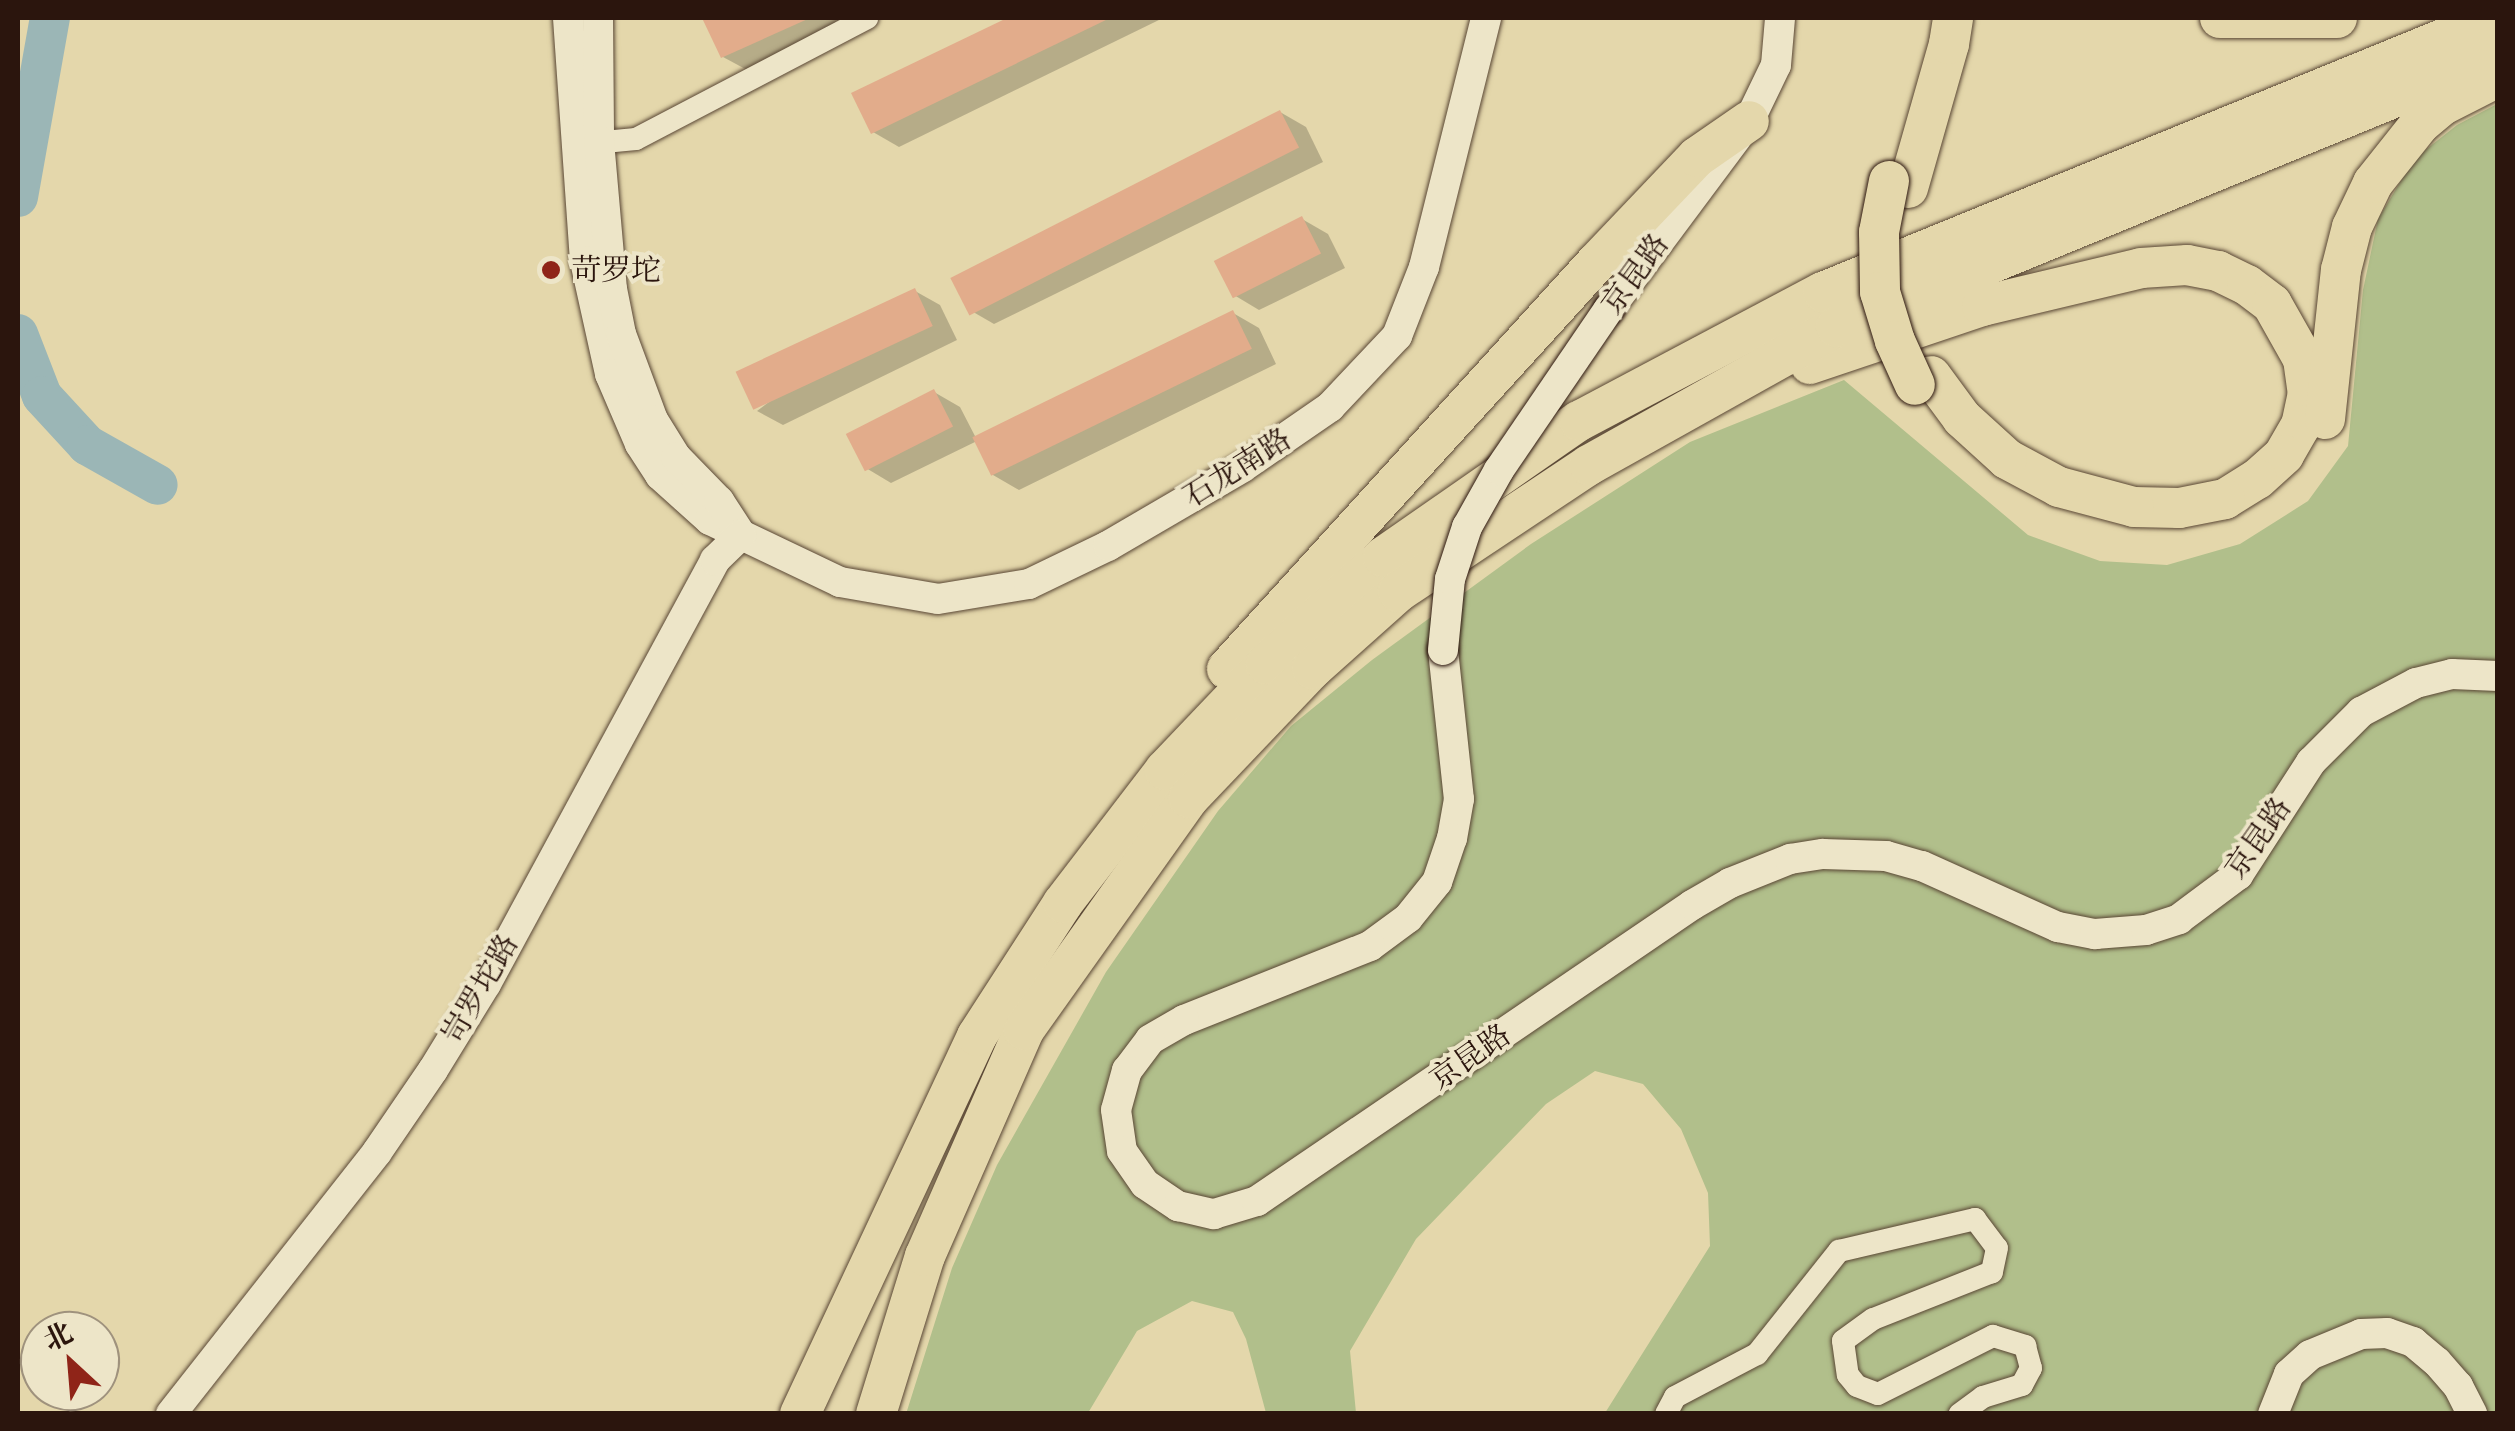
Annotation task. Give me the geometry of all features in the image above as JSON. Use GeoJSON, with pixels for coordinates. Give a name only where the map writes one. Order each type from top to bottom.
{"type":"FeatureCollection","features":[{"type":"Feature","properties":{"kind":"highway"},"geometry":{"type":"LineString","coordinates":[[1898,184],[1933,18]]}},
{"type":"Feature","properties":{"kind":"highway"},"geometry":{"type":"LineString","coordinates":[[1952,18],[1949,44],[1879,232],[1880,292],[1895,342],[1922,380],[1946,428],[1995,472],[2039,500],[2094,519],[2135,527],[2186,527],[2231,516],[2271,496],[2310,455],[2324,423],[2342,270],[2352,227],[2373,182],[2420,124],[2443,105],[2498,77]]}},
{"type":"Feature","properties":{"kind":"highway"},"geometry":{"type":"LineString","coordinates":[[2220,18],[2337,18]]}},
{"type":"Feature","properties":{"kind":"highway"},"geometry":{"type":"LineString","coordinates":[[800,1414],[977,1036],[1063,902],[1165,770],[1266,664],[1384,556],[1579,421],[1823,292],[2494,18]]}},
{"type":"Feature","properties":{"kind":"highway"},"geometry":{"type":"LineString","coordinates":[[876,1414],[926,1256],[1024,1030],[1189,798],[1312,670],[1398,592],[1589,465],[1836,327],[2498,55]]}},
{"type":"Feature","properties":{"kind":"highway"},"geometry":{"type":"LineString","coordinates":[[1063,902],[1077,850],[1162,742],[1596,263],[1697,157],[1749,121]]}},
{"type":"Feature","properties":{"kind":"highway"},"geometry":{"type":"LineString","coordinates":[[1702,400],[1982,306],[2141,268],[2187,265],[2232,278],[2272,304],[2303,359],[2308,393],[2301,425],[2284,455],[2257,479],[2225,499],[2179,508],[2134,507],[2058,487],[2007,459],[1922,380]]}},
{"type":"Feature","properties":{"kind":"main road","name":"石龙南路"},"geometry":{"type":"LineString","coordinates":[[568,18],[587,143]]}},
{"type":"Feature","properties":{"kind":"main road","name":"石龙南路"},"geometry":{"type":"LineString","coordinates":[[598,18],[587,143],[588,276],[610,374],[624,410],[660,475],[710,520],[840,582],[938,599],[1029,584],[1108,546],[1243,467],[1315,418],[1397,336],[1424,267],[1486,18]]}},
{"type":"Feature","properties":{"kind":"main road"},"geometry":{"type":"LineString","coordinates":[[1749,121],[1776,64],[1780,18]]}},
{"type":"Feature","properties":{"kind":"main road","name":"京昆路"},"geometry":{"type":"LineString","coordinates":[[1749,121],[1609,308],[1499,470],[1467,527],[1450,579],[1443,650],[1459,799],[1452,838],[1437,882],[1408,918],[1370,946],[1184,1020],[1150,1040],[1127,1070],[1116,1110],[1122,1151],[1145,1184],[1178,1206],[1214,1214],[1257,1201],[1692,905],[1730,882],[1790,859],[1822,854],[1886,856],[1922,866],[2058,927],[2094,934],[2131,932],[2179,919],[2238,875],[2311,762],[2361,712],[2402,690],[2452,674],[2498,676]]}},
{"type":"Feature","properties":{"kind":"main road","name":"岢罗坨路"},"geometry":{"type":"LineString","coordinates":[[171,1414],[377,1152],[433,1070],[486,984],[715,560],[740,535]]}},
{"type":"Feature","properties":{"kind":"main road"},"geometry":{"type":"LineString","coordinates":[[2273,1414],[2289,1374],[2310,1354],[2361,1334],[2387,1333],[2413,1342],[2437,1362],[2458,1386],[2472,1414]]}},
{"type":"Feature","properties":{"kind":"street"},"geometry":{"type":"LineString","coordinates":[[587,143],[636,139],[867,18]]}},
{"type":"Feature","properties":{"kind":"street"},"geometry":{"type":"LineString","coordinates":[[1666,1414],[1675,1398],[1757,1354],[1839,1252],[1974,1219],[1997,1248],[1992,1272],[1872,1319],[1843,1341],[1848,1375],[1857,1386],[1878,1394],[1992,1336],[2025,1346],[2030,1368],[2022,1385],[1983,1396],[1960,1414]]}},
{"type":"Feature","properties":{"kind":"green space"},"geometry":{"type":"Polygon","coordinates":[[[2497,104],[2497,1413],[1605,1413],[1710,1246],[1708,1193],[1681,1129],[1643,1084],[1595,1071],[1546,1104],[1416,1239],[1350,1351],[1356,1413],[1266,1413],[1246,1339],[1233,1312],[1192,1301],[1137,1331],[1088,1413],[906,1414],[952,1268],[997,1165],[1106,972],[1218,811],[1291,726],[1372,660],[1531,544],[1690,442],[1844,380],[2028,535],[2100,561],[2167,565],[2240,544],[2308,501],[2348,446],[2363,290],[2378,219],[2414,159],[2457,125],[2497,104]]]}},
{"type":"Feature","properties":{"kind":"building"},"geometry":{"type":"Polygon","coordinates":[[[702,18],[810,18],[721,58],[702,18]]]}},
{"type":"Feature","properties":{"kind":"building"},"geometry":{"type":"Polygon","coordinates":[[[1007,18],[1110,18],[871,134],[851,93],[1007,18]]]}},
{"type":"Feature","properties":{"kind":"building"},"geometry":{"type":"Polygon","coordinates":[[[1280,110],[1299,147],[969,315],[950,278],[1280,110]]]}},
{"type":"Feature","properties":{"kind":"building"},"geometry":{"type":"Polygon","coordinates":[[[1302,216],[1321,253],[1233,298],[1214,261],[1302,216]]]}},
{"type":"Feature","properties":{"kind":"building"},"geometry":{"type":"Polygon","coordinates":[[[915,288],[933,326],[753,410],[736,372],[915,288]]]}},
{"type":"Feature","properties":{"kind":"building"},"geometry":{"type":"Polygon","coordinates":[[[1233,310],[1252,349],[991,476],[972,437],[1233,310]]]}},
{"type":"Feature","properties":{"kind":"building"},"geometry":{"type":"Polygon","coordinates":[[[934,389],[953,426],[865,471],[846,434],[934,389]]]}},
{"type":"Feature","properties":{"kind":"waterway"},"geometry":{"type":"LineString","coordinates":[[18,197],[50,18]]}},
{"type":"Feature","properties":{"kind":"waterway"},"geometry":{"type":"LineString","coordinates":[[18,334],[42,396],[87,445],[158,485]]}},
{"type":"Feature","properties":{"kind":"place","name":"苛罗坨"},"geometry":{"type":"Point","coordinates":[551,270]}}]}
